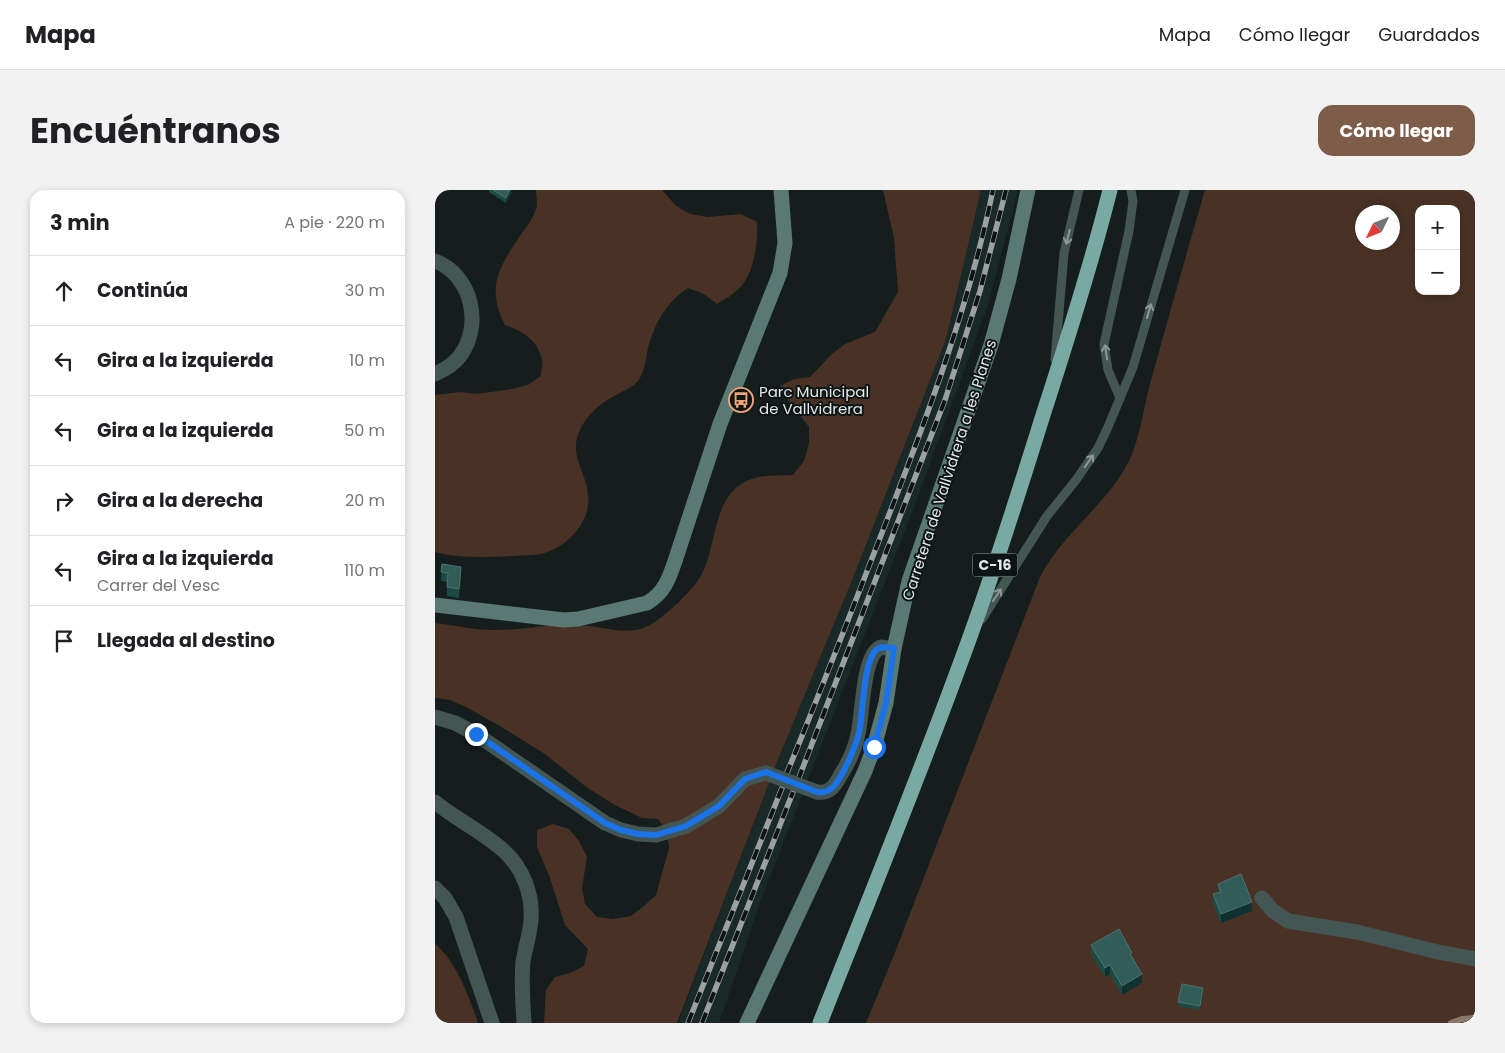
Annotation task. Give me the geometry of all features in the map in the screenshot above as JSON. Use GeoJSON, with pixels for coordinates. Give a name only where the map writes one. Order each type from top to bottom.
{"type":"FeatureCollection","features":[{"type":"Feature","properties":{"kind":"highway","name":"C-16"},"geometry":{"type":"LineString","coordinates":[[820,1023],[971,636],[1053,383],[1099,235],[1110,190]]}},
{"type":"Feature","properties":{"kind":"main road"},"geometry":{"type":"LineString","coordinates":[[435,605],[553,620],[578,619],[647,603],[663,590],[675,561],[720,424],[780,274],[785,243],[781,190]]}},
{"type":"Feature","properties":{"kind":"main road","name":"Carretera de Vallvidrera a les Planes"},"geometry":{"type":"LineString","coordinates":[[747,1023],[865,771],[874,747],[886,703],[894,648],[909,581],[991,345],[1009,279],[1028,190]]}},
{"type":"Feature","properties":{"kind":"street"},"geometry":{"type":"LineString","coordinates":[[435,261],[444,264],[454,272],[462,283],[468,295],[472,321],[470,334],[459,357],[451,366],[435,374]]}},
{"type":"Feature","properties":{"kind":"street"},"geometry":{"type":"LineString","coordinates":[[435,717],[455,723],[476,734],[605,823],[621,830],[638,834],[656,835],[686,826],[719,806],[745,779],[766,772],[817,792],[823,793],[832,788],[843,772],[859,733],[867,673],[874,652],[881,647],[894,648]]}},
{"type":"Feature","properties":{"kind":"street"},"geometry":{"type":"LineString","coordinates":[[435,802],[452,816],[504,851],[521,874],[528,888],[531,920],[523,962],[524,1023]]}},
{"type":"Feature","properties":{"kind":"street"},"geometry":{"type":"LineString","coordinates":[[435,888],[445,898],[456,917],[492,1023]]}},
{"type":"Feature","properties":{"kind":"street"},"geometry":{"type":"LineString","coordinates":[[1262,898],[1273,911],[1288,920],[1357,932],[1475,959]]}},
{"type":"Feature","properties":{"kind":"lane"},"geometry":{"type":"LineString","coordinates":[[1053,383],[1064,253],[1079,190]]}},
{"type":"Feature","properties":{"kind":"lane"},"geometry":{"type":"LineString","coordinates":[[1120,398],[1108,370],[1104,344],[1129,231],[1133,201],[1131,190]]}},
{"type":"Feature","properties":{"kind":"lane"},"geometry":{"type":"LineString","coordinates":[[971,636],[1047,516],[1076,480],[1098,448],[1133,367],[1185,190]]}},
{"type":"Feature","properties":{"kind":"shaded area"},"geometry":{"type":"Polygon","coordinates":[[[536,190],[662,190],[676,206],[690,214],[708,217],[741,214],[757,222],[753,262],[743,284],[717,304],[704,294],[688,288],[680,294],[661,316],[653,334],[643,371],[638,381],[599,406],[585,420],[576,441],[576,449],[587,486],[588,504],[582,523],[570,539],[553,550],[533,555],[474,557],[435,552],[435,395],[461,392],[477,394],[511,389],[528,385],[541,376],[542,359],[537,347],[523,333],[505,325],[496,301],[497,280],[500,271],[534,214],[537,205],[536,190]]]}},
{"type":"Feature","properties":{"kind":"shaded area"},"geometry":{"type":"Polygon","coordinates":[[[883,190],[981,190],[946,339],[855,573],[777,762],[677,1023],[544,1023],[546,990],[555,977],[570,973],[584,966],[588,949],[565,925],[550,878],[537,847],[537,830],[553,824],[569,829],[579,841],[587,857],[582,888],[585,904],[597,917],[613,919],[631,916],[656,895],[669,848],[667,831],[658,819],[642,818],[613,804],[585,786],[545,754],[500,726],[450,700],[435,698],[435,623],[485,630],[568,625],[630,631],[638,630],[653,623],[678,603],[693,587],[703,572],[717,522],[727,498],[735,489],[750,479],[793,475],[804,461],[809,443],[809,427],[788,400],[780,386],[794,379],[810,377],[832,354],[845,344],[875,332],[898,292],[894,238],[883,190]]]}},
{"type":"Feature","properties":{"kind":"shaded area"},"geometry":{"type":"Polygon","coordinates":[[[981,190],[1018,190],[988,305],[912,513],[760,903],[719,1023],[678,1023],[777,762],[855,573],[946,339],[981,190]]]}},
{"type":"Feature","properties":{"kind":"shaded area"},"geometry":{"type":"Polygon","coordinates":[[[1205,190],[1475,190],[1475,1023],[866,1023],[1040,577],[1069,536],[1104,498],[1124,470],[1134,450],[1150,384],[1205,190]]]}},
{"type":"Feature","properties":{"kind":"shaded area"},"geometry":{"type":"Polygon","coordinates":[[[435,944],[449,959],[455,969],[478,1023],[435,1023],[435,944]]]}},
{"type":"Feature","properties":{"kind":"building"},"geometry":{"type":"Polygon","coordinates":[[[493,190],[510,190],[506,198],[493,190]]]}},
{"type":"Feature","properties":{"kind":"building"},"geometry":{"type":"Polygon","coordinates":[[[442,564],[461,567],[459,589],[447,587],[448,573],[441,572],[442,564]]]}},
{"type":"Feature","properties":{"kind":"building"},"geometry":{"type":"Polygon","coordinates":[[[1241,874],[1252,902],[1221,914],[1213,894],[1221,892],[1218,884],[1241,874]]]}},
{"type":"Feature","properties":{"kind":"building"},"geometry":{"type":"Polygon","coordinates":[[[1119,929],[1132,953],[1130,954],[1142,974],[1122,986],[1110,965],[1105,968],[1091,945],[1119,929]]]}},
{"type":"Feature","properties":{"kind":"building"},"geometry":{"type":"Polygon","coordinates":[[[1182,984],[1203,988],[1200,1006],[1178,1002],[1182,984]]]}},
{"type":"Feature","properties":{"kind":"waterway"},"geometry":{"type":"LineString","coordinates":[[1451,1023],[1462,1019],[1475,1018]]}},
{"type":"Feature","properties":{"kind":"railway"},"geometry":{"type":"LineString","coordinates":[[786,775],[928,413],[971,280],[993,190]]}},
{"type":"Feature","properties":{"kind":"railway"},"geometry":{"type":"LineString","coordinates":[[798,780],[945,400],[980,291],[1006,190]]}},
{"type":"Feature","properties":{"kind":"railway"},"geometry":{"type":"LineString","coordinates":[[688,1023],[782,788]]}},
{"type":"Feature","properties":{"kind":"railway"},"geometry":{"type":"LineString","coordinates":[[702,1023],[793,792]]}},
{"type":"Feature","properties":{"kind":"place","name":"Parc Municipal de Vallvidrera"},"geometry":{"type":"Point","coordinates":[741,400]}},
{"type":"Feature","properties":{"kind":"route"},"geometry":{"type":"LineString","coordinates":[[476,734],[605,823],[621,830],[638,834],[656,835],[686,826],[719,806],[745,779],[766,772],[817,792],[823,793],[832,788],[850,758],[859,733],[867,673],[871,658],[874,652],[881,647],[894,648],[886,703],[874,747]]}}]}
